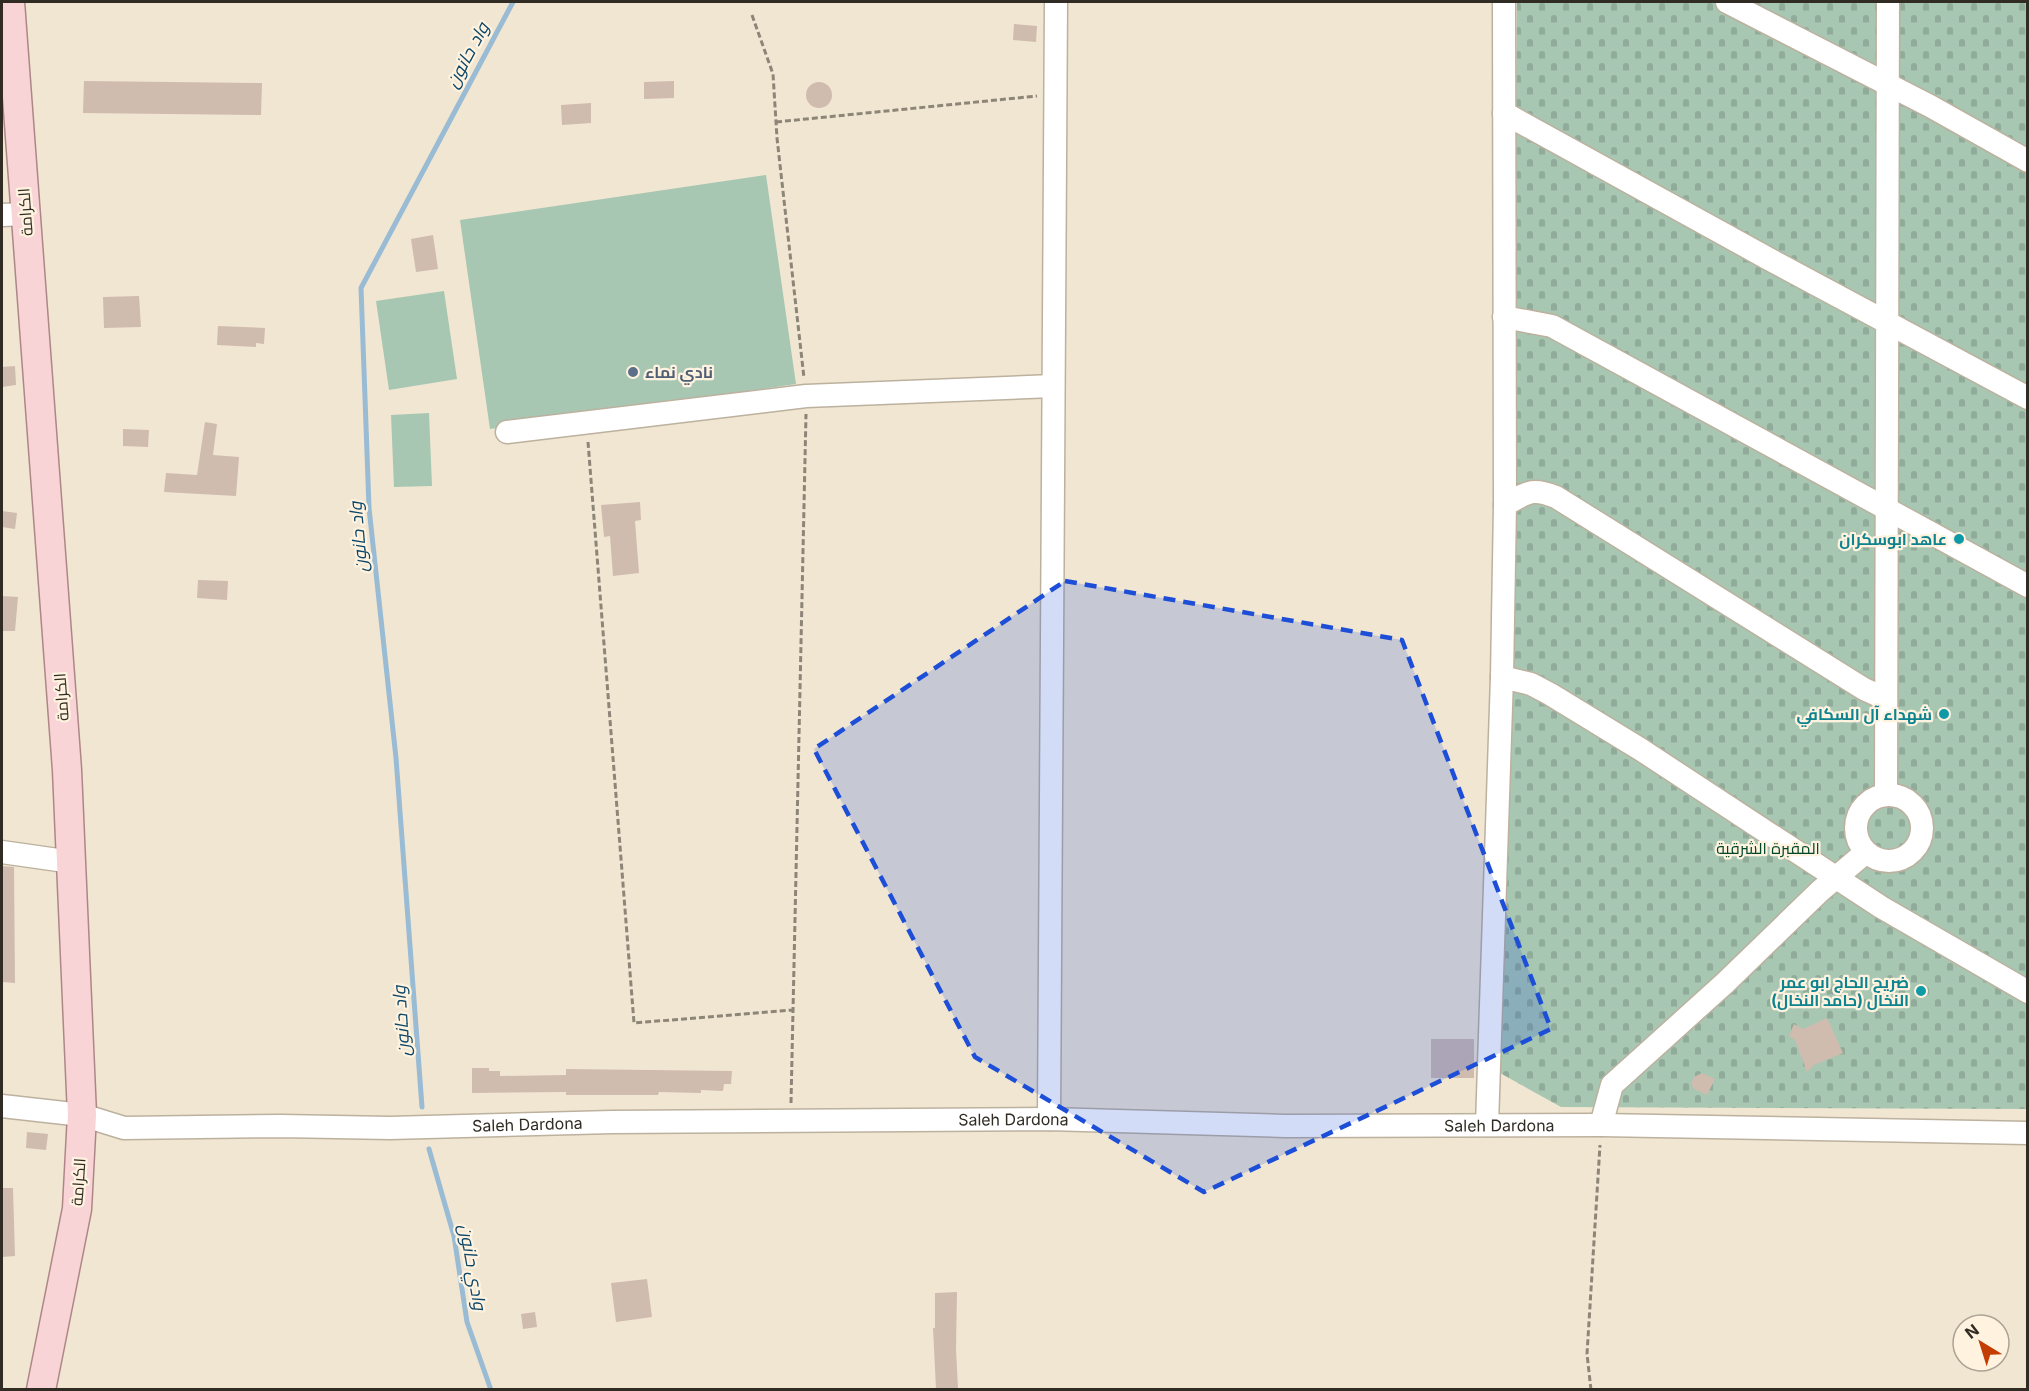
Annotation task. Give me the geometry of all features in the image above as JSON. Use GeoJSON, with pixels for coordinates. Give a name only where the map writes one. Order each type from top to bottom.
{"type":"FeatureCollection","features":[{"type":"Feature","properties":{"kind":"main road","name":"الكرامة"},"geometry":{"type":"LineString","coordinates":[[10,2],[13,214],[65,747],[82,1116],[77,1209],[40,1389]]}},
{"type":"Feature","properties":{"kind":"street"},"geometry":{"type":"LineString","coordinates":[[1050,1119],[1056,2]]}},
{"type":"Feature","properties":{"kind":"street"},"geometry":{"type":"LineString","coordinates":[[1487,1125],[1502,677],[1505,505],[1504,2]]}},
{"type":"Feature","properties":{"kind":"street"},"geometry":{"type":"LineString","coordinates":[[1727,2],[1888,85],[2028,161]]}},
{"type":"Feature","properties":{"kind":"street"},"geometry":{"type":"LineString","coordinates":[[1886,795],[1888,2]]}},
{"type":"Feature","properties":{"kind":"street"},"geometry":{"type":"LineString","coordinates":[[1504,113],[1787,270],[2028,398]]}},
{"type":"Feature","properties":{"kind":"street"},"geometry":{"type":"LineString","coordinates":[[1504,317],[1552,326],[2028,586]]}},
{"type":"Feature","properties":{"kind":"street"},"geometry":{"type":"LineString","coordinates":[[507,432],[806,396],[1053,386]]}},
{"type":"Feature","properties":{"kind":"street"},"geometry":{"type":"LineString","coordinates":[[1505,505],[1531,491],[1541,491],[1556,497],[1864,689],[1886,699]]}},
{"type":"Feature","properties":{"kind":"street"},"geometry":{"type":"LineString","coordinates":[[1502,677],[1531,684],[1550,693],[1756,824],[1836,878],[2028,992]]}},
{"type":"Feature","properties":{"kind":"street"},"geometry":{"type":"LineString","coordinates":[[1886,795],[1907,800],[1921,818],[1920,840],[1915,850],[1896,861],[1885,862],[1865,853],[1858,844],[1855,833],[1855,822],[1859,812],[1875,798],[1886,795]]}},
{"type":"Feature","properties":{"kind":"street"},"geometry":{"type":"LineString","coordinates":[[2,852],[72,862]]}},
{"type":"Feature","properties":{"kind":"street"},"geometry":{"type":"LineString","coordinates":[[1601,1125],[1612,1085],[1865,853]]}},
{"type":"Feature","properties":{"kind":"street","name":"Saleh Dardona"},"geometry":{"type":"LineString","coordinates":[[2,1106],[82,1116],[124,1128],[281,1126],[390,1128],[612,1122],[1050,1119],[1285,1126],[1601,1125],[2028,1133]]}},
{"type":"Feature","properties":{"kind":"path"},"geometry":{"type":"LineString","coordinates":[[752,15],[773,74],[776,122],[806,396],[791,1120]]}},
{"type":"Feature","properties":{"kind":"path"},"geometry":{"type":"LineString","coordinates":[[776,122],[1055,94]]}},
{"type":"Feature","properties":{"kind":"path"},"geometry":{"type":"LineString","coordinates":[[586,423],[634,1023],[793,1010]]}},
{"type":"Feature","properties":{"kind":"path"},"geometry":{"type":"LineString","coordinates":[[1591,1389],[1587,1354],[1601,1125]]}},
{"type":"Feature","properties":{"kind":"highlighted area"},"geometry":{"type":"Polygon","coordinates":[[[1065,581],[1402,640],[1551,1029],[1204,1192],[975,1057],[814,749],[1065,581]]]}},
{"type":"Feature","properties":{"kind":"green space","name":"المقبرة الشرقية"},"geometry":{"type":"Polygon","coordinates":[[[1517,2],[2027,2],[2027,1109],[1561,1107],[1500,1073],[1515,609],[1517,2]]]}},
{"type":"Feature","properties":{"kind":"green space"},"geometry":{"type":"Polygon","coordinates":[[[766,175],[796,384],[490,429],[460,220],[766,175]]]}},
{"type":"Feature","properties":{"kind":"green space"},"geometry":{"type":"Polygon","coordinates":[[[444,291],[457,379],[389,390],[376,301],[444,291]]]}},
{"type":"Feature","properties":{"kind":"green space"},"geometry":{"type":"Polygon","coordinates":[[[429,413],[432,486],[394,487],[391,415],[429,413]]]}},
{"type":"Feature","properties":{"kind":"building"},"geometry":{"type":"Polygon","coordinates":[[[1014,24],[1037,26],[1036,42],[1013,40],[1014,24]]]}},
{"type":"Feature","properties":{"kind":"building"},"geometry":{"type":"Polygon","coordinates":[[[84,81],[262,83],[261,115],[83,113],[84,81]]]}},
{"type":"Feature","properties":{"kind":"building"},"geometry":{"type":"Polygon","coordinates":[[[674,81],[674,98],[644,99],[644,82],[674,81]]]}},
{"type":"Feature","properties":{"kind":"building"},"geometry":{"type":"Polygon","coordinates":[[[819,82],[828,86],[832,95],[828,104],[819,108],[810,104],[806,95],[810,86],[819,82]]]}},
{"type":"Feature","properties":{"kind":"building"},"geometry":{"type":"Polygon","coordinates":[[[591,103],[591,123],[562,125],[561,105],[591,103]]]}},
{"type":"Feature","properties":{"kind":"building"},"geometry":{"type":"Polygon","coordinates":[[[433,235],[438,269],[416,272],[411,239],[433,235]]]}},
{"type":"Feature","properties":{"kind":"building"},"geometry":{"type":"Polygon","coordinates":[[[139,296],[141,327],[104,328],[103,297],[139,296]]]}},
{"type":"Feature","properties":{"kind":"building"},"geometry":{"type":"Polygon","coordinates":[[[218,326],[265,328],[264,344],[256,343],[256,347],[217,345],[218,326]]]}},
{"type":"Feature","properties":{"kind":"building"},"geometry":{"type":"Polygon","coordinates":[[[15,366],[16,385],[2,387],[2,367],[15,366]]]}},
{"type":"Feature","properties":{"kind":"building"},"geometry":{"type":"Polygon","coordinates":[[[205,422],[217,424],[213,455],[239,457],[236,496],[164,492],[166,473],[197,475],[205,422]]]}},
{"type":"Feature","properties":{"kind":"building"},"geometry":{"type":"Polygon","coordinates":[[[123,429],[149,430],[148,447],[123,446],[123,429]]]}},
{"type":"Feature","properties":{"kind":"building"},"geometry":{"type":"Polygon","coordinates":[[[640,502],[641,520],[635,521],[639,573],[613,576],[610,536],[604,537],[601,505],[640,502]]]}},
{"type":"Feature","properties":{"kind":"building"},"geometry":{"type":"Polygon","coordinates":[[[2,511],[17,513],[15,529],[2,527],[2,511]]]}},
{"type":"Feature","properties":{"kind":"building"},"geometry":{"type":"Polygon","coordinates":[[[198,580],[228,581],[227,600],[197,598],[198,580]]]}},
{"type":"Feature","properties":{"kind":"building"},"geometry":{"type":"Polygon","coordinates":[[[2,596],[18,597],[15,631],[2,631],[2,596]]]}},
{"type":"Feature","properties":{"kind":"building"},"geometry":{"type":"Polygon","coordinates":[[[2,866],[14,867],[15,983],[2,982],[2,866]]]}},
{"type":"Feature","properties":{"kind":"building"},"geometry":{"type":"Polygon","coordinates":[[[1827,1018],[1843,1053],[1814,1065],[1807,1072],[1795,1040],[1789,1036],[1794,1024],[1803,1029],[1827,1018]]]}},
{"type":"Feature","properties":{"kind":"building"},"geometry":{"type":"Polygon","coordinates":[[[1431,1039],[1474,1039],[1474,1078],[1431,1078],[1431,1039]]]}},
{"type":"Feature","properties":{"kind":"building"},"geometry":{"type":"Polygon","coordinates":[[[472,1068],[489,1068],[489,1071],[500,1071],[500,1076],[566,1075],[566,1069],[732,1071],[731,1084],[724,1084],[723,1091],[659,1092],[658,1095],[566,1095],[566,1092],[472,1093],[472,1068]]]}},
{"type":"Feature","properties":{"kind":"building"},"geometry":{"type":"Polygon","coordinates":[[[1702,1073],[1715,1079],[1707,1095],[1694,1089],[1691,1084],[1694,1077],[1702,1073]]]}},
{"type":"Feature","properties":{"kind":"building"},"geometry":{"type":"Polygon","coordinates":[[[27,1132],[48,1134],[46,1150],[26,1148],[27,1132]]]}},
{"type":"Feature","properties":{"kind":"building"},"geometry":{"type":"Polygon","coordinates":[[[2,1188],[13,1188],[15,1256],[2,1257],[2,1188]]]}},
{"type":"Feature","properties":{"kind":"building"},"geometry":{"type":"Polygon","coordinates":[[[647,1279],[652,1317],[616,1322],[611,1283],[647,1279]]]}},
{"type":"Feature","properties":{"kind":"building"},"geometry":{"type":"Polygon","coordinates":[[[957,1292],[958,1389],[936,1389],[933,1328],[935,1328],[935,1293],[957,1292]]]}},
{"type":"Feature","properties":{"kind":"building"},"geometry":{"type":"Polygon","coordinates":[[[535,1312],[537,1327],[523,1329],[521,1314],[535,1312]]]}},
{"type":"Feature","properties":{"kind":"waterway","name":"واد حانون"},"geometry":{"type":"LineString","coordinates":[[422,1107],[396,758],[369,508],[361,288],[513,2]]}},
{"type":"Feature","properties":{"kind":"waterway","name":"وادي حانون"},"geometry":{"type":"LineString","coordinates":[[429,1149],[454,1236],[467,1322],[491,1390]]}},
{"type":"Feature","properties":{"kind":"place","name":"نادي نماء"},"geometry":{"type":"Point","coordinates":[633,372]}},
{"type":"Feature","properties":{"kind":"place","name":"عاهد ابوسكران"},"geometry":{"type":"Point","coordinates":[1959,539]}},
{"type":"Feature","properties":{"kind":"place","name":"شهداء آل السكافي"},"geometry":{"type":"Point","coordinates":[1944,714]}},
{"type":"Feature","properties":{"kind":"place","name":"ضريح الحاج ابو عمر النخال (حامد النخال)"},"geometry":{"type":"Point","coordinates":[1921,991]}}]}
